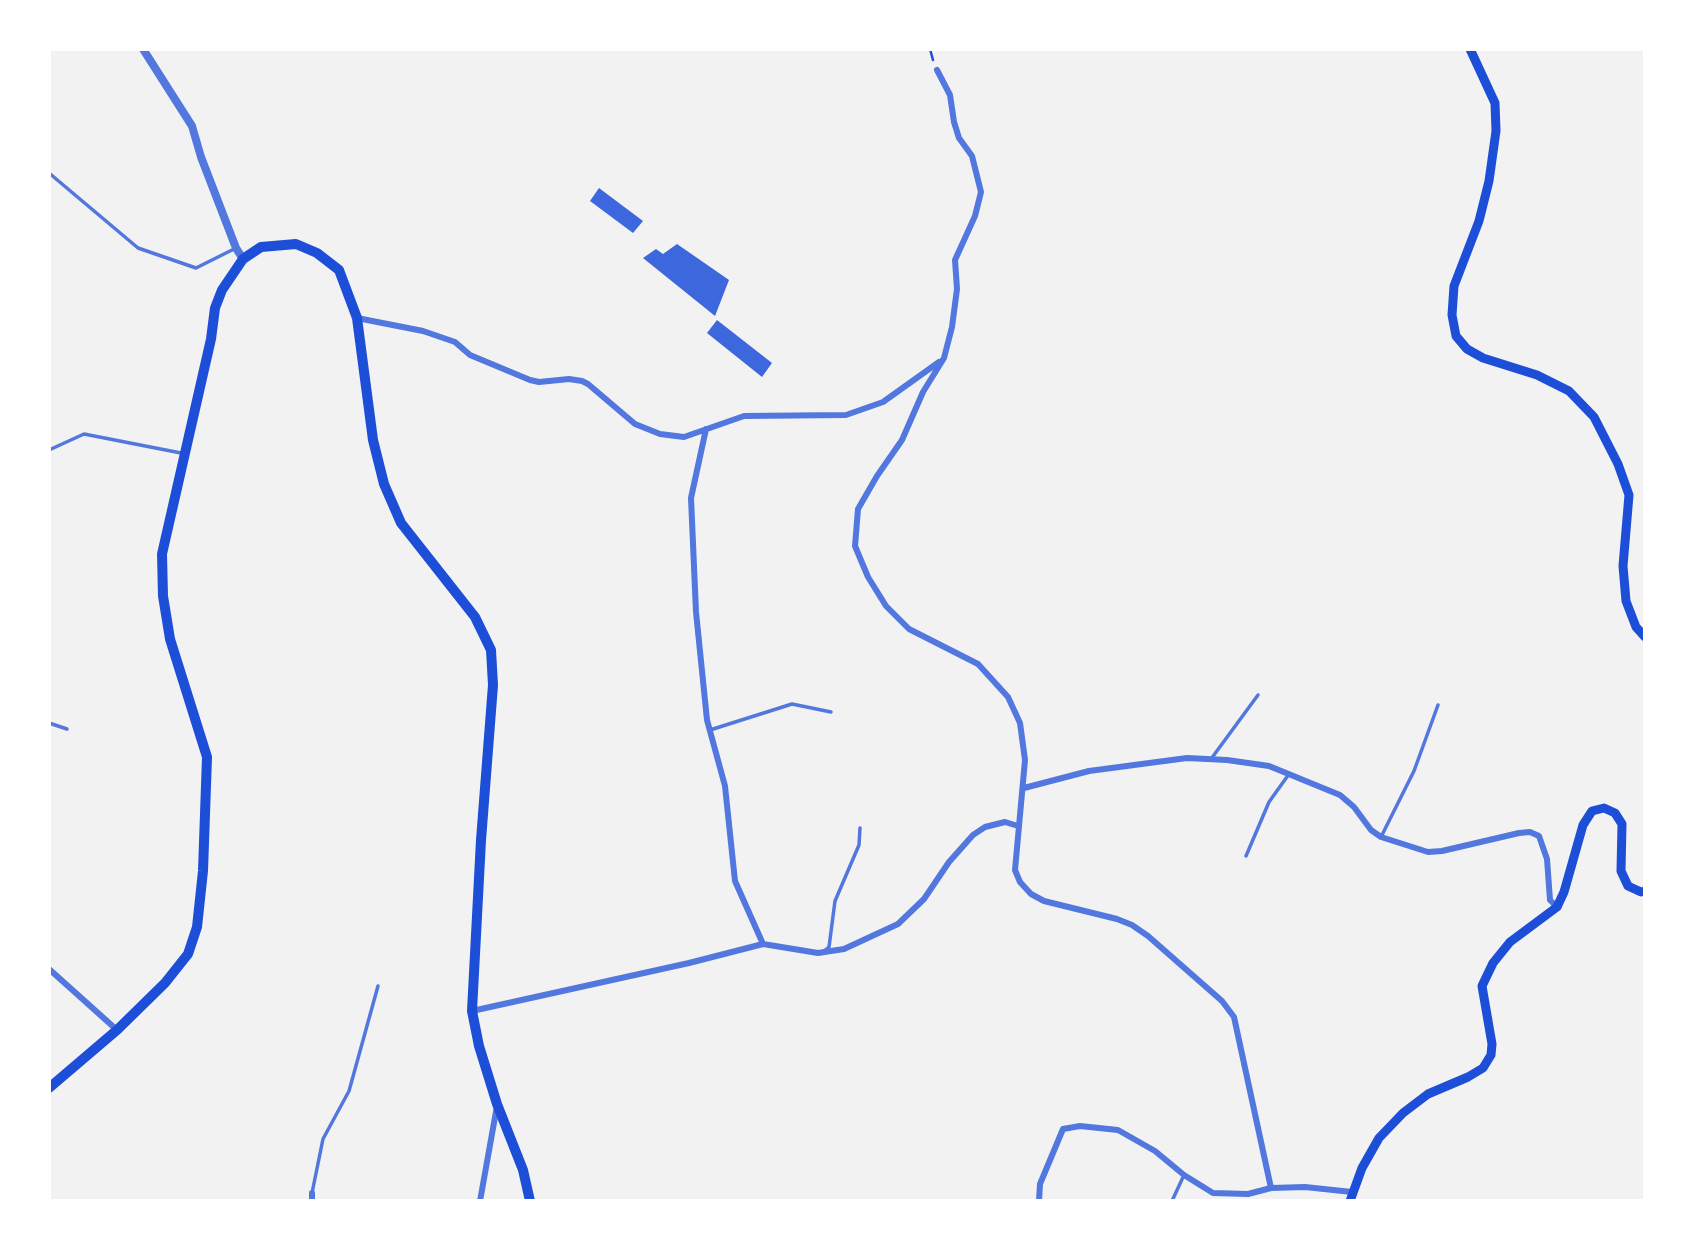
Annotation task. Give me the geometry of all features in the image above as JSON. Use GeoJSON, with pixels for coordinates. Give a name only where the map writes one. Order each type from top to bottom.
{"type":"FeatureCollection","features":[{"type":"Feature","properties":{"kind":"main road"},"geometry":{"type":"LineString","coordinates":[[1470,49],[1495,103],[1496,131],[1489,181],[1479,221],[1454,286],[1452,315],[1456,336],[1466,349],[1483,358],[1538,375],[1569,391],[1594,417],[1618,464],[1629,495],[1623,566],[1626,601],[1636,627],[1645,638]]}},
{"type":"Feature","properties":{"kind":"main road"},"geometry":{"type":"LineString","coordinates":[[49,1088],[117,1030],[165,983],[188,954],[197,927],[203,871],[207,757],[170,639],[163,596],[162,554],[211,339],[215,307],[222,290],[243,259],[261,247],[296,244],[317,253],[339,270],[357,318],[373,440],[384,484],[401,523],[475,617],[491,650],[493,685],[472,1011],[478,1046],[523,1170],[530,1201]]}},
{"type":"Feature","properties":{"kind":"main road"},"geometry":{"type":"LineString","coordinates":[[1351,1196],[1362,1168],[1379,1138],[1403,1113],[1428,1094],[1483,1068],[1491,1055],[1492,1044],[1482,986],[1493,963],[1510,942],[1557,907],[1564,892],[1583,825],[1592,811],[1604,808],[1615,813],[1622,824],[1621,871],[1628,886],[1645,891]]}},
{"type":"Feature","properties":{"kind":"street"},"geometry":{"type":"LineString","coordinates":[[143,49],[192,126],[201,157],[236,248],[243,259]]}},
{"type":"Feature","properties":{"kind":"street"},"geometry":{"type":"LineString","coordinates":[[937,70],[950,95],[959,138],[972,156],[981,192],[975,216],[955,260],[957,289],[952,327],[944,358],[923,392],[902,440],[877,475],[858,509],[855,546],[868,577],[886,606],[909,629],[978,664],[1008,697],[1020,723],[1025,760],[1015,870],[1020,882],[1031,894],[1044,901],[1132,925],[1222,1001],[1234,1017],[1271,1188]]}},
{"type":"Feature","properties":{"kind":"street"},"geometry":{"type":"LineString","coordinates":[[357,318],[424,331],[455,342],[470,355],[530,380],[546,382],[569,379],[588,383],[635,424],[660,434],[684,437],[744,416],[846,415],[883,402],[944,358]]}},
{"type":"Feature","properties":{"kind":"street"},"geometry":{"type":"LineString","coordinates":[[706,429],[691,498],[696,612],[706,720],[725,786],[735,881],[763,944]]}},
{"type":"Feature","properties":{"kind":"street"},"geometry":{"type":"LineString","coordinates":[[1024,788],[1089,771],[1187,758],[1269,766],[1340,795],[1354,807],[1371,830],[1381,837],[1428,852],[1530,832],[1539,836],[1547,859],[1550,900],[1557,907]]}},
{"type":"Feature","properties":{"kind":"street"},"geometry":{"type":"LineString","coordinates":[[472,1011],[690,963],[763,944],[818,953],[844,949],[898,924],[924,899],[948,862],[972,835],[985,827],[1005,822],[1018,826]]}},
{"type":"Feature","properties":{"kind":"street"},"geometry":{"type":"LineString","coordinates":[[49,969],[117,1030]]}},
{"type":"Feature","properties":{"kind":"street"},"geometry":{"type":"LineString","coordinates":[[480,1201],[497,1104]]}},
{"type":"Feature","properties":{"kind":"street"},"geometry":{"type":"LineString","coordinates":[[1038,1201],[1040,1184],[1063,1129],[1080,1126],[1118,1129],[1155,1151],[1184,1175],[1213,1193],[1248,1194],[1271,1188],[1306,1187],[1351,1196]]}},
{"type":"Feature","properties":{"kind":"lane"},"geometry":{"type":"LineString","coordinates":[[49,173],[138,248],[150,253],[196,268],[236,248]]}},
{"type":"Feature","properties":{"kind":"lane"},"geometry":{"type":"LineString","coordinates":[[49,450],[84,434],[185,454]]}},
{"type":"Feature","properties":{"kind":"lane"},"geometry":{"type":"LineString","coordinates":[[1211,759],[1258,695]]}},
{"type":"Feature","properties":{"kind":"lane"},"geometry":{"type":"LineString","coordinates":[[710,730],[792,704],[831,712]]}},
{"type":"Feature","properties":{"kind":"lane"},"geometry":{"type":"LineString","coordinates":[[1381,837],[1414,771],[1438,705]]}},
{"type":"Feature","properties":{"kind":"lane"},"geometry":{"type":"LineString","coordinates":[[49,723],[67,729]]}},
{"type":"Feature","properties":{"kind":"lane"},"geometry":{"type":"LineString","coordinates":[[1246,856],[1269,802],[1289,774]]}},
{"type":"Feature","properties":{"kind":"lane"},"geometry":{"type":"LineString","coordinates":[[824,952],[829,947],[835,901],[859,845],[860,828]]}},
{"type":"Feature","properties":{"kind":"lane"},"geometry":{"type":"LineString","coordinates":[[312,1197],[323,1139],[349,1091],[378,986]]}},
{"type":"Feature","properties":{"kind":"lane"},"geometry":{"type":"LineString","coordinates":[[1172,1201],[1184,1175]]}},
{"type":"Feature","properties":{"kind":"building"},"geometry":{"type":"Polygon","coordinates":[[[599,188],[643,221],[633,233],[590,201],[599,188]]]}},
{"type":"Feature","properties":{"kind":"building"},"geometry":{"type":"Polygon","coordinates":[[[677,244],[729,280],[715,316],[643,258],[656,249],[663,254],[677,244]]]}},
{"type":"Feature","properties":{"kind":"building"},"geometry":{"type":"Polygon","coordinates":[[[717,320],[772,363],[762,377],[707,333],[717,320]]]}}]}
